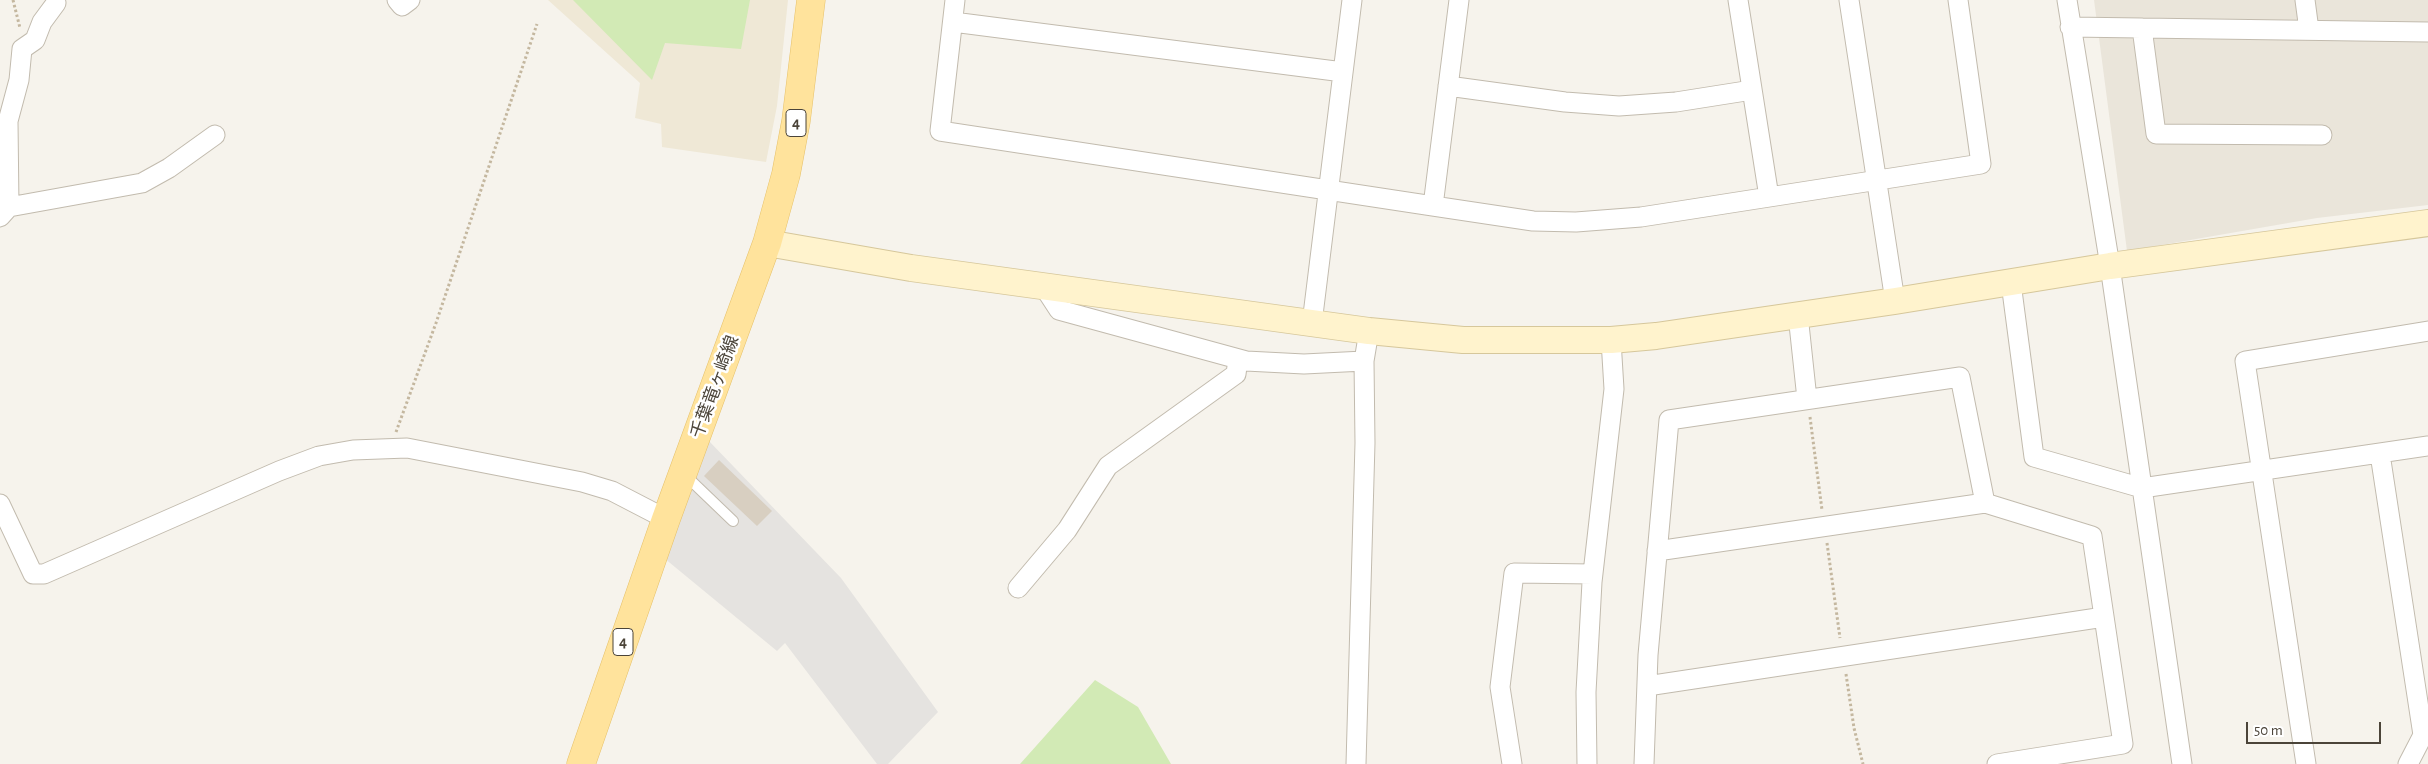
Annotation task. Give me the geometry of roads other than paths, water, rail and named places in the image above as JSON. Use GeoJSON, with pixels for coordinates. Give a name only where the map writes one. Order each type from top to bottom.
{"type":"FeatureCollection","features":[{"type":"Feature","properties":{"kind":"main road","name":"千葉竜ヶ崎線"},"geometry":{"type":"LineString","coordinates":[[581,764],[666,519],[767,243],[786,174],[796,121],[810,0]]}},
{"type":"Feature","properties":{"kind":"street"},"geometry":{"type":"LineString","coordinates":[[397,0],[402,6],[410,0]]}},
{"type":"Feature","properties":{"kind":"street"},"geometry":{"type":"LineString","coordinates":[[956,0],[940,131],[1327,191],[1533,220],[1576,222],[1641,217],[1981,164],[1958,0]]}},
{"type":"Feature","properties":{"kind":"street"},"geometry":{"type":"LineString","coordinates":[[1312,323],[1352,0]]}},
{"type":"Feature","properties":{"kind":"street"},"geometry":{"type":"LineString","coordinates":[[1433,206],[1459,0]]}},
{"type":"Feature","properties":{"kind":"street"},"geometry":{"type":"LineString","coordinates":[[1738,0],[1769,197]]}},
{"type":"Feature","properties":{"kind":"street"},"geometry":{"type":"LineString","coordinates":[[1848,0],[1895,301]]}},
{"type":"Feature","properties":{"kind":"street"},"geometry":{"type":"LineString","coordinates":[[2066,0],[2110,266],[2182,764]]}},
{"type":"Feature","properties":{"kind":"street"},"geometry":{"type":"LineString","coordinates":[[2305,0],[2309,30]]}},
{"type":"Feature","properties":{"kind":"street"},"geometry":{"type":"LineString","coordinates":[[56,3],[42,22],[35,40],[22,49],[19,80],[8,121],[5,212],[142,183],[169,168],[215,136]]}},
{"type":"Feature","properties":{"kind":"street"},"geometry":{"type":"LineString","coordinates":[[953,22],[1343,72]]}},
{"type":"Feature","properties":{"kind":"street"},"geometry":{"type":"LineString","coordinates":[[2070,27],[2428,32]]}},
{"type":"Feature","properties":{"kind":"street"},"geometry":{"type":"LineString","coordinates":[[2142,28],[2156,134],[2322,135]]}},
{"type":"Feature","properties":{"kind":"street"},"geometry":{"type":"LineString","coordinates":[[1448,86],[1565,102],[1619,106],[1676,102],[1752,90]]}},
{"type":"Feature","properties":{"kind":"street"},"geometry":{"type":"LineString","coordinates":[[767,243],[911,268],[1369,331],[1463,340],[1611,340],[1656,336],[1895,301],[2110,266],[2428,223]]}},
{"type":"Feature","properties":{"kind":"street"},"geometry":{"type":"LineString","coordinates":[[2011,282],[2034,457],[2142,488],[2428,446]]}},
{"type":"Feature","properties":{"kind":"street"},"geometry":{"type":"LineString","coordinates":[[1044,287],[1059,310],[1246,361],[1304,364],[1364,361]]}},
{"type":"Feature","properties":{"kind":"street"},"geometry":{"type":"LineString","coordinates":[[1798,315],[1808,399]]}},
{"type":"Feature","properties":{"kind":"street"},"geometry":{"type":"LineString","coordinates":[[1356,764],[1365,443],[1364,361],[1369,331]]}},
{"type":"Feature","properties":{"kind":"street"},"geometry":{"type":"LineString","coordinates":[[2306,764],[2245,361],[2428,331]]}},
{"type":"Feature","properties":{"kind":"street"},"geometry":{"type":"LineString","coordinates":[[1588,764],[1586,692],[1593,574],[1614,389],[1611,340]]}},
{"type":"Feature","properties":{"kind":"street"},"geometry":{"type":"LineString","coordinates":[[1018,588],[1067,530],[1108,466],[1236,374],[1238,359]]}},
{"type":"Feature","properties":{"kind":"street"},"geometry":{"type":"LineString","coordinates":[[1644,764],[1647,686],[1669,420],[1960,378],[1985,503]]}},
{"type":"Feature","properties":{"kind":"street"},"geometry":{"type":"LineString","coordinates":[[0,504],[33,574],[44,574],[184,512],[319,456],[353,450],[407,448],[582,482],[612,491],[666,519]]}},
{"type":"Feature","properties":{"kind":"street"},"geometry":{"type":"LineString","coordinates":[[2380,454],[2421,671],[2423,735],[2408,764]]}},
{"type":"Feature","properties":{"kind":"street"},"geometry":{"type":"LineString","coordinates":[[1658,551],[1985,503],[2092,536],[2123,744],[1997,764]]}},
{"type":"Feature","properties":{"kind":"street"},"geometry":{"type":"LineString","coordinates":[[1512,764],[1500,687],[1514,573],[1593,574]]}},
{"type":"Feature","properties":{"kind":"street"},"geometry":{"type":"LineString","coordinates":[[1647,686],[2104,617]]}},
{"type":"Feature","properties":{"kind":"lane"},"geometry":{"type":"LineString","coordinates":[[683,474],[733,522]]}}]}
